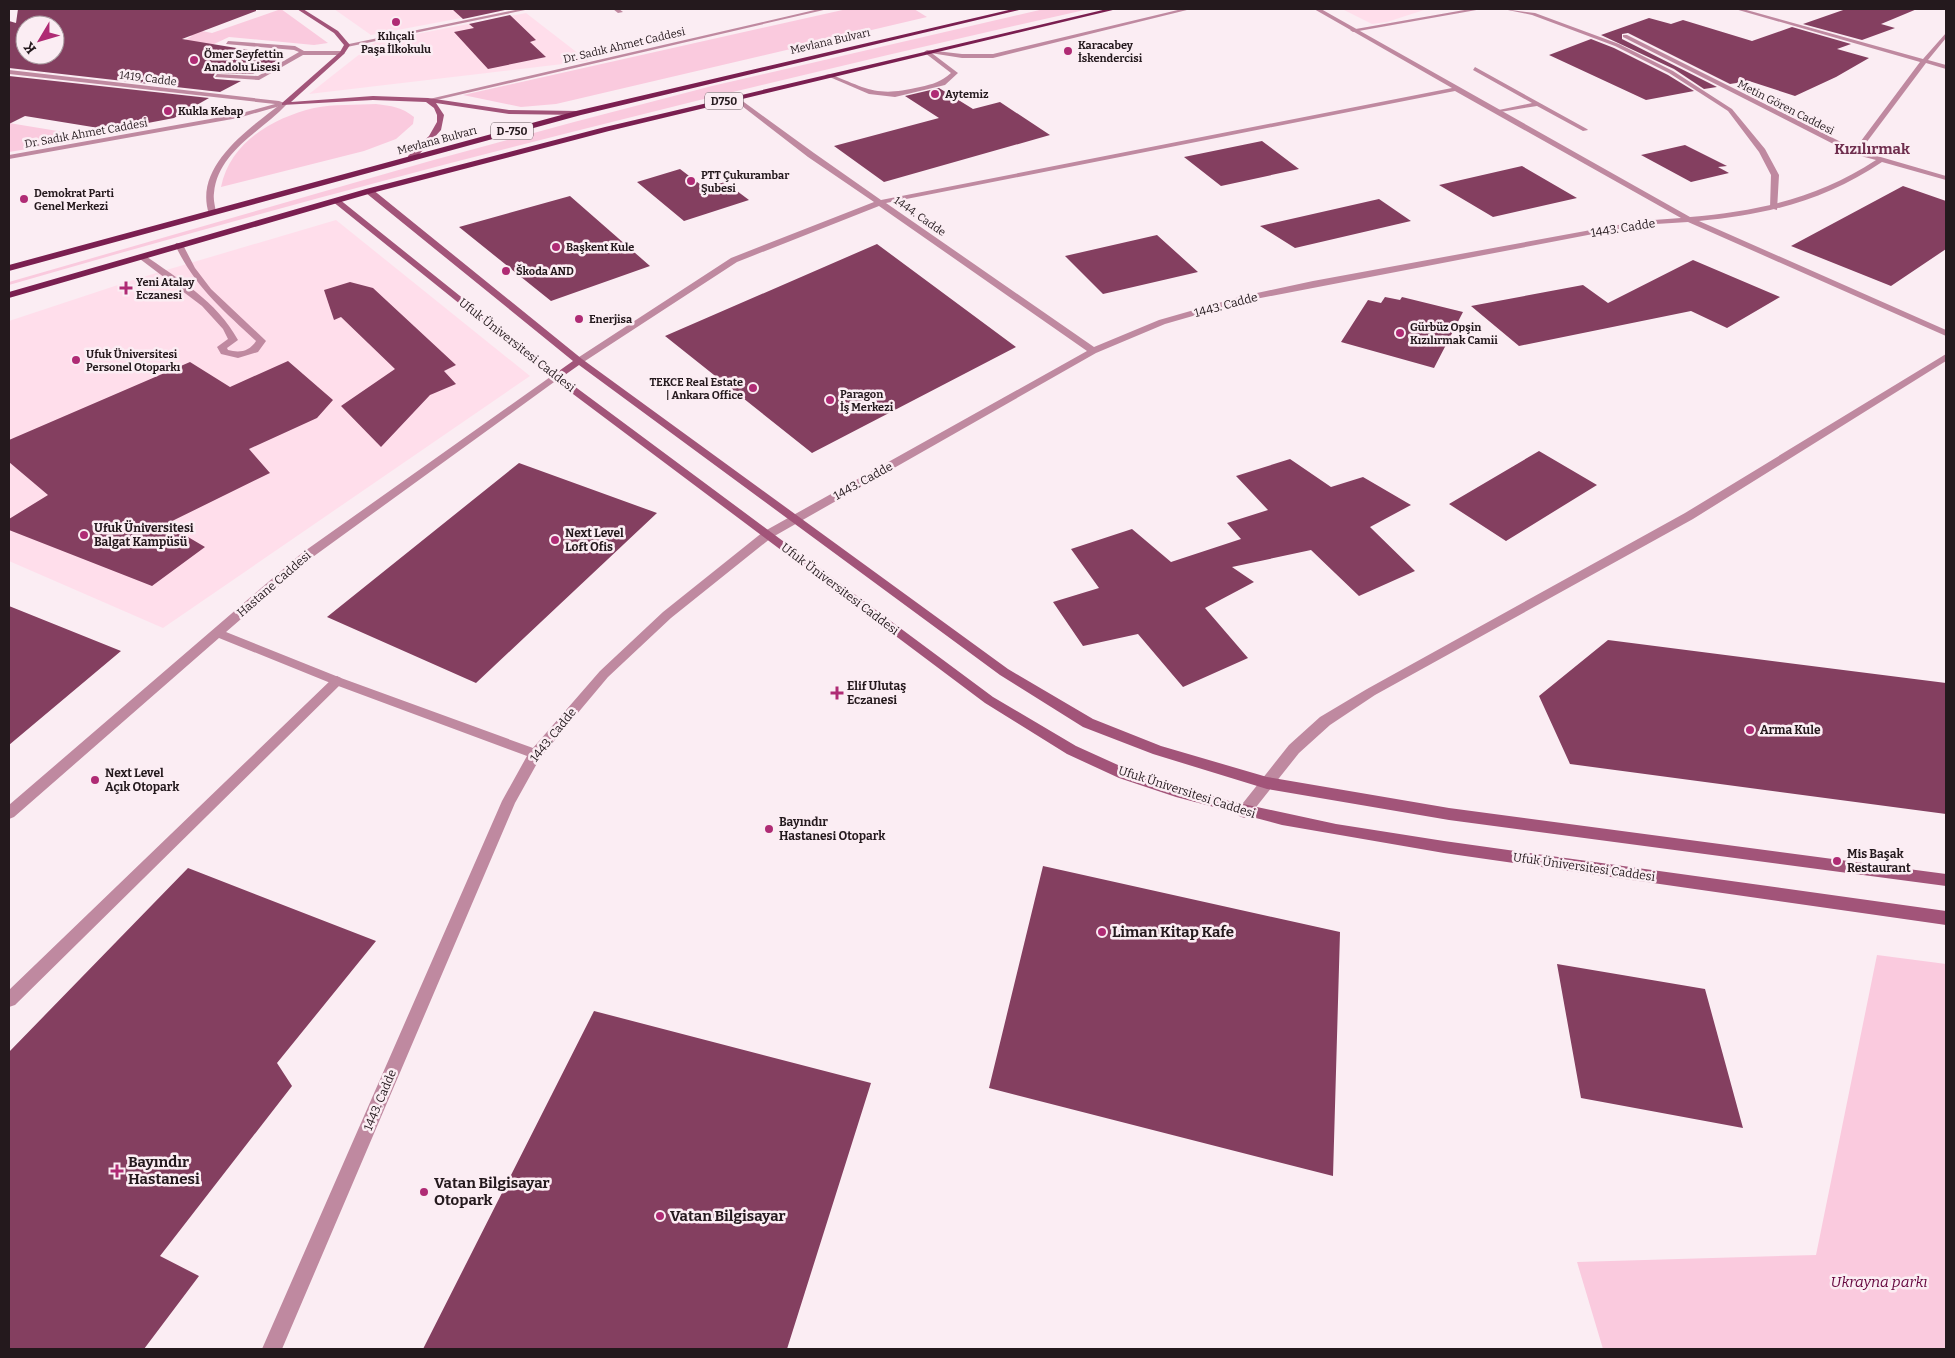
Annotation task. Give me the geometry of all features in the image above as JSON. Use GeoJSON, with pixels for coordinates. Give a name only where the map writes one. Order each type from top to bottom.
{"type":"FeatureCollection","features":[{"type":"Feature","properties":{"kind":"highway","name":"Mevlana Bulvarı"},"geometry":{"type":"LineString","coordinates":[[9,268],[579,113],[1020,9]]}},
{"type":"Feature","properties":{"kind":"highway","name":"D750"},"geometry":{"type":"LineString","coordinates":[[336,201],[369,191],[828,75],[1114,9]]}},
{"type":"Feature","properties":{"kind":"highway"},"geometry":{"type":"LineString","coordinates":[[9,295],[179,244],[336,201]]}},
{"type":"Feature","properties":{"kind":"highway"},"geometry":{"type":"LineString","coordinates":[[9,304],[68,278]]}},
{"type":"Feature","properties":{"kind":"main road"},"geometry":{"type":"LineString","coordinates":[[284,104],[342,53],[347,45],[336,32],[300,9]]}},
{"type":"Feature","properties":{"kind":"main road"},"geometry":{"type":"LineString","coordinates":[[284,104],[373,98],[428,100],[509,112],[579,113]]}},
{"type":"Feature","properties":{"kind":"main road"},"geometry":{"type":"LineString","coordinates":[[411,158],[429,140],[440,122],[441,114],[438,106],[428,100]]}},
{"type":"Feature","properties":{"kind":"main road","name":"Ufuk Üniversitesi Caddesi"},"geometry":{"type":"LineString","coordinates":[[369,191],[579,361],[1004,672],[1088,723],[1158,750],[1267,783],[1449,814],[1946,880]]}},
{"type":"Feature","properties":{"kind":"main road","name":"Ufuk Üniversitesi Caddesi"},"geometry":{"type":"LineString","coordinates":[[336,201],[556,377],[989,700],[1059,743],[1123,774],[1244,812],[1380,837],[1946,918]]}},
{"type":"Feature","properties":{"kind":"main road"},"geometry":{"type":"LineString","coordinates":[[556,377],[579,361]]}},
{"type":"Feature","properties":{"kind":"street"},"geometry":{"type":"LineString","coordinates":[[347,45],[527,9]]}},
{"type":"Feature","properties":{"kind":"street","name":"Dr. Sadık Ahmet Caddesi"},"geometry":{"type":"LineString","coordinates":[[428,100],[824,9]]}},
{"type":"Feature","properties":{"kind":"street"},"geometry":{"type":"LineString","coordinates":[[927,52],[962,56],[992,56],[1188,9]]}},
{"type":"Feature","properties":{"kind":"street"},"geometry":{"type":"LineString","coordinates":[[1317,9],[1496,112],[1690,220],[1946,333]]}},
{"type":"Feature","properties":{"kind":"street"},"geometry":{"type":"LineString","coordinates":[[1353,30],[1479,9]]}},
{"type":"Feature","properties":{"kind":"street"},"geometry":{"type":"LineString","coordinates":[[1506,9],[1533,14],[1617,45],[1671,72],[1730,110],[1762,151],[1775,175],[1774,208]]}},
{"type":"Feature","properties":{"kind":"street"},"geometry":{"type":"LineString","coordinates":[[1738,9],[1946,67]]}},
{"type":"Feature","properties":{"kind":"street","name":"Metin Gören Caddesi"},"geometry":{"type":"LineString","coordinates":[[1625,36],[1856,152],[1946,178]]}},
{"type":"Feature","properties":{"kind":"street"},"geometry":{"type":"LineString","coordinates":[[1856,152],[1924,61],[1946,36]]}},
{"type":"Feature","properties":{"kind":"street"},"geometry":{"type":"LineString","coordinates":[[228,43],[295,48],[302,53]]}},
{"type":"Feature","properties":{"kind":"street"},"geometry":{"type":"LineString","coordinates":[[828,75],[875,94],[895,95],[942,84],[954,73],[927,52]]}},
{"type":"Feature","properties":{"kind":"street"},"geometry":{"type":"LineString","coordinates":[[217,76],[259,78],[302,53],[342,53]]}},
{"type":"Feature","properties":{"kind":"street"},"geometry":{"type":"LineString","coordinates":[[1475,69],[1585,130]]}},
{"type":"Feature","properties":{"kind":"street","name":"1419. Cadde"},"geometry":{"type":"LineString","coordinates":[[9,72],[284,104]]}},
{"type":"Feature","properties":{"kind":"street"},"geometry":{"type":"LineString","coordinates":[[579,361],[734,260],[881,202],[1455,88]]}},
{"type":"Feature","properties":{"kind":"street","name":"1444. Cadde"},"geometry":{"type":"LineString","coordinates":[[735,98],[812,155],[1093,351]]}},
{"type":"Feature","properties":{"kind":"street"},"geometry":{"type":"LineString","coordinates":[[212,212],[210,192],[216,171],[253,129],[284,104]]}},
{"type":"Feature","properties":{"kind":"street","name":"Dr. Sadık Ahmet Caddesi"},"geometry":{"type":"LineString","coordinates":[[9,157],[238,116],[284,104]]}},
{"type":"Feature","properties":{"kind":"street"},"geometry":{"type":"LineString","coordinates":[[1496,112],[1538,104]]}},
{"type":"Feature","properties":{"kind":"street","name":"1443. Cadde"},"geometry":{"type":"LineString","coordinates":[[272,1349],[509,801],[535,754],[604,674],[667,615],[767,535],[1093,351],[1162,322],[1278,291],[1640,223],[1690,220],[1774,208],[1842,186],[1863,174],[1882,159]]}},
{"type":"Feature","properties":{"kind":"street"},"geometry":{"type":"LineString","coordinates":[[140,256],[188,290],[219,318],[230,331],[233,340],[222,347],[224,352],[238,355],[255,350],[261,341],[208,291],[191,268],[179,244]]}},
{"type":"Feature","properties":{"kind":"street"},"geometry":{"type":"LineString","coordinates":[[1244,812],[1294,749],[1325,721],[1371,692],[1689,516],[1946,357]]}},
{"type":"Feature","properties":{"kind":"street","name":"Hastane Caddesi"},"geometry":{"type":"LineString","coordinates":[[9,813],[327,539],[556,377]]}},
{"type":"Feature","properties":{"kind":"street"},"geometry":{"type":"LineString","coordinates":[[217,633],[337,681],[535,754]]}},
{"type":"Feature","properties":{"kind":"street"},"geometry":{"type":"LineString","coordinates":[[9,1000],[337,681]]}},
{"type":"Feature","properties":{"kind":"shaded area","name":"Kılıçali Paşa İlkokulu"},"geometry":{"type":"Polygon","coordinates":[[[334,9],[509,9],[371,35],[334,9]]]}},
{"type":"Feature","properties":{"kind":"shaded area"},"geometry":{"type":"Polygon","coordinates":[[[1342,9],[1427,9],[1387,22],[1372,24],[1342,9]]]}},
{"type":"Feature","properties":{"kind":"shaded area"},"geometry":{"type":"Polygon","coordinates":[[[526,13],[588,61],[309,94],[375,42],[526,13]]]}},
{"type":"Feature","properties":{"kind":"shaded area"},"geometry":{"type":"Polygon","coordinates":[[[336,220],[530,376],[163,628],[9,561],[9,321],[136,279],[336,220]]]}},
{"type":"Feature","properties":{"kind":"green space"},"geometry":{"type":"Polygon","coordinates":[[[32,9],[90,9],[212,33],[281,9],[328,43],[314,45],[229,37],[197,52],[185,40],[192,36],[178,33],[72,29],[65,27],[65,15],[45,15],[50,13],[32,9]]]}},
{"type":"Feature","properties":{"kind":"green space"},"geometry":{"type":"Polygon","coordinates":[[[847,9],[914,9],[927,17],[556,104],[521,107],[463,95],[847,9]]]}},
{"type":"Feature","properties":{"kind":"green space"},"geometry":{"type":"Polygon","coordinates":[[[1044,9],[1089,9],[817,72],[547,138],[277,209],[9,285],[9,282],[430,161],[574,122],[712,86],[1044,9]]]}},
{"type":"Feature","properties":{"kind":"green space"},"geometry":{"type":"Polygon","coordinates":[[[376,104],[391,106],[405,111],[414,117],[413,124],[396,139],[364,151],[221,187],[226,171],[244,145],[256,134],[283,118],[314,108],[337,105],[376,104]]]}},
{"type":"Feature","properties":{"kind":"green space"},"geometry":{"type":"Polygon","coordinates":[[[9,123],[76,134],[76,141],[9,152],[9,123]]]}},
{"type":"Feature","properties":{"kind":"green space","name":"Ukrayna parkı"},"geometry":{"type":"Polygon","coordinates":[[[1877,955],[1946,964],[1946,1349],[1603,1349],[1577,1262],[1816,1255],[1877,955]]]}},
{"type":"Feature","properties":{"kind":"building","name":"Ömer Seyfettin Anadolu Lisesi"},"geometry":{"type":"Polygon","coordinates":[[[18,9],[256,9],[256,11],[182,39],[285,56],[253,74],[215,73],[213,77],[215,79],[241,81],[220,92],[9,68],[9,21],[15,23],[15,65],[65,65],[65,15],[17,15],[18,9]]]}},
{"type":"Feature","properties":{"kind":"building"},"geometry":{"type":"Polygon","coordinates":[[[452,9],[504,9],[505,10],[463,19],[452,9]]]}},
{"type":"Feature","properties":{"kind":"building"},"geometry":{"type":"Polygon","coordinates":[[[1846,9],[1917,9],[1881,24],[1895,28],[1862,40],[1803,24],[1846,9]]]}},
{"type":"Feature","properties":{"kind":"building"},"geometry":{"type":"Polygon","coordinates":[[[510,15],[536,40],[530,42],[546,57],[488,69],[454,32],[474,28],[469,24],[510,15]]]}},
{"type":"Feature","properties":{"kind":"building"},"geometry":{"type":"Polygon","coordinates":[[[1649,18],[1671,24],[1683,20],[1752,41],[1792,27],[1851,44],[1837,49],[1869,58],[1836,77],[1795,96],[1749,81],[1730,84],[1628,33],[1622,34],[1622,39],[1717,87],[1704,89],[1674,69],[1601,35],[1649,18]]]}},
{"type":"Feature","properties":{"kind":"building"},"geometry":{"type":"Polygon","coordinates":[[[1591,39],[1614,48],[1668,75],[1694,91],[1646,100],[1549,55],[1591,39]]]}},
{"type":"Feature","properties":{"kind":"building"},"geometry":{"type":"Polygon","coordinates":[[[9,76],[209,98],[174,118],[111,130],[25,116],[9,124],[9,76]]]}},
{"type":"Feature","properties":{"kind":"building"},"geometry":{"type":"Polygon","coordinates":[[[939,88],[973,109],[1000,102],[1050,135],[884,182],[834,146],[939,118],[905,96],[939,88]]]}},
{"type":"Feature","properties":{"kind":"building"},"geometry":{"type":"Polygon","coordinates":[[[1262,141],[1299,169],[1221,186],[1184,157],[1262,141]]]}},
{"type":"Feature","properties":{"kind":"building"},"geometry":{"type":"Polygon","coordinates":[[[1685,145],[1727,166],[1718,167],[1729,173],[1691,182],[1641,155],[1685,145]]]}},
{"type":"Feature","properties":{"kind":"building"},"geometry":{"type":"Polygon","coordinates":[[[1522,166],[1577,198],[1493,217],[1439,185],[1522,166]]]}},
{"type":"Feature","properties":{"kind":"building"},"geometry":{"type":"Polygon","coordinates":[[[680,169],[705,188],[725,182],[749,200],[684,221],[637,182],[680,169]]]}},
{"type":"Feature","properties":{"kind":"building"},"geometry":{"type":"Polygon","coordinates":[[[1903,186],[1946,201],[1946,249],[1891,286],[1791,246],[1903,186]]]}},
{"type":"Feature","properties":{"kind":"building","name":"Başkent Kule"},"geometry":{"type":"Polygon","coordinates":[[[570,196],[650,266],[551,301],[459,227],[570,196]]]}},
{"type":"Feature","properties":{"kind":"building"},"geometry":{"type":"Polygon","coordinates":[[[1379,199],[1411,221],[1295,248],[1260,226],[1379,199]]]}},
{"type":"Feature","properties":{"kind":"building"},"geometry":{"type":"Polygon","coordinates":[[[1157,235],[1198,272],[1103,294],[1065,256],[1157,235]]]}},
{"type":"Feature","properties":{"kind":"building","name":"Paragon İş Merkezi"},"geometry":{"type":"Polygon","coordinates":[[[877,244],[1016,347],[812,453],[665,336],[877,244]]]}},
{"type":"Feature","properties":{"kind":"building"},"geometry":{"type":"Polygon","coordinates":[[[1693,260],[1780,297],[1727,328],[1691,311],[1519,346],[1471,306],[1583,285],[1608,303],[1693,260]]]}},
{"type":"Feature","properties":{"kind":"building"},"geometry":{"type":"Polygon","coordinates":[[[350,282],[373,288],[456,365],[444,371],[456,384],[430,395],[381,447],[341,406],[395,369],[341,317],[334,320],[324,290],[350,282]]]}},
{"type":"Feature","properties":{"kind":"building","name":"Gürbüz Opşin Kızılırmak Camii"},"geometry":{"type":"Polygon","coordinates":[[[1385,297],[1400,300],[1402,297],[1463,312],[1434,368],[1341,342],[1368,300],[1381,303],[1385,297]]]}},
{"type":"Feature","properties":{"kind":"building"},"geometry":{"type":"Polygon","coordinates":[[[288,361],[333,400],[317,418],[249,449],[270,473],[166,524],[205,547],[152,586],[9,530],[9,519],[48,495],[9,462],[9,440],[190,362],[230,387],[288,361]]]}},
{"type":"Feature","properties":{"kind":"building"},"geometry":{"type":"Polygon","coordinates":[[[1539,451],[1597,485],[1506,541],[1449,504],[1539,451]]]}},
{"type":"Feature","properties":{"kind":"building"},"geometry":{"type":"Polygon","coordinates":[[[1290,459],[1331,487],[1363,477],[1411,505],[1370,527],[1415,571],[1359,596],[1311,550],[1232,567],[1254,582],[1205,608],[1248,658],[1183,687],[1138,634],[1083,646],[1053,602],[1099,588],[1071,549],[1132,529],[1171,562],[1241,539],[1227,523],[1268,510],[1236,476],[1290,459]]]}},
{"type":"Feature","properties":{"kind":"building"},"geometry":{"type":"Polygon","coordinates":[[[519,463],[657,513],[476,683],[327,617],[519,463]]]}},
{"type":"Feature","properties":{"kind":"building"},"geometry":{"type":"Polygon","coordinates":[[[9,606],[121,651],[9,745],[9,606]]]}},
{"type":"Feature","properties":{"kind":"building","name":"Arma Kule"},"geometry":{"type":"Polygon","coordinates":[[[1608,640],[1946,683],[1946,814],[1570,764],[1539,696],[1608,640]]]}},
{"type":"Feature","properties":{"kind":"building"},"geometry":{"type":"Polygon","coordinates":[[[1043,866],[1340,932],[1333,1176],[989,1088],[1043,866]]]}},
{"type":"Feature","properties":{"kind":"building","name":"Bayındır Hastanesi"},"geometry":{"type":"Polygon","coordinates":[[[188,868],[376,941],[277,1063],[292,1086],[160,1256],[199,1276],[144,1349],[9,1349],[9,1052],[188,868]]]}},
{"type":"Feature","properties":{"kind":"building"},"geometry":{"type":"Polygon","coordinates":[[[1557,964],[1705,989],[1743,1128],[1581,1098],[1557,964]]]}},
{"type":"Feature","properties":{"kind":"building","name":"Vatan Bilgisayar"},"geometry":{"type":"Polygon","coordinates":[[[594,1011],[871,1083],[787,1349],[423,1349],[594,1011]]]}},
{"type":"Feature","properties":{"kind":"place","name":"Kılıçali Paşa İlkokulu"},"geometry":{"type":"Point","coordinates":[396,22]}},
{"type":"Feature","properties":{"kind":"place","name":"Karacabey İskendercisi"},"geometry":{"type":"Point","coordinates":[1068,51]}},
{"type":"Feature","properties":{"kind":"place","name":"Ömer Seyfettin Anadolu Lisesi"},"geometry":{"type":"Point","coordinates":[194,60]}},
{"type":"Feature","properties":{"kind":"place","name":"Aytemiz"},"geometry":{"type":"Point","coordinates":[935,94]}},
{"type":"Feature","properties":{"kind":"place","name":"Kukla Kebap"},"geometry":{"type":"Point","coordinates":[168,111]}},
{"type":"Feature","properties":{"kind":"place","name":"PTT Çukurambar Şubesi"},"geometry":{"type":"Point","coordinates":[691,181]}},
{"type":"Feature","properties":{"kind":"place","name":"Demokrat Parti Genel Merkezi"},"geometry":{"type":"Point","coordinates":[24,199]}},
{"type":"Feature","properties":{"kind":"place","name":"Başkent Kule"},"geometry":{"type":"Point","coordinates":[556,247]}},
{"type":"Feature","properties":{"kind":"place","name":"Škoda AND"},"geometry":{"type":"Point","coordinates":[506,271]}},
{"type":"Feature","properties":{"kind":"place","name":"Yeni Atalay Eczanesi"},"geometry":{"type":"Point","coordinates":[126,288]}},
{"type":"Feature","properties":{"kind":"place","name":"Enerjisa"},"geometry":{"type":"Point","coordinates":[579,319]}},
{"type":"Feature","properties":{"kind":"place","name":"Gürbüz Opşin Kızılırmak Camii"},"geometry":{"type":"Point","coordinates":[1400,333]}},
{"type":"Feature","properties":{"kind":"place","name":"Ufuk Üniversitesi Personel Otoparkı"},"geometry":{"type":"Point","coordinates":[76,360]}},
{"type":"Feature","properties":{"kind":"place","name":"TEKCE Real Estate | Ankara Office"},"geometry":{"type":"Point","coordinates":[753,388]}},
{"type":"Feature","properties":{"kind":"place","name":"Paragon İş Merkezi"},"geometry":{"type":"Point","coordinates":[830,400]}},
{"type":"Feature","properties":{"kind":"place","name":"Ufuk Üniversitesi Balgat Kampüsü"},"geometry":{"type":"Point","coordinates":[84,535]}},
{"type":"Feature","properties":{"kind":"place","name":"Next Level Loft Ofis"},"geometry":{"type":"Point","coordinates":[555,540]}},
{"type":"Feature","properties":{"kind":"place","name":"Elif Ulutaş Eczanesi"},"geometry":{"type":"Point","coordinates":[837,693]}},
{"type":"Feature","properties":{"kind":"place","name":"Arma Kule"},"geometry":{"type":"Point","coordinates":[1750,730]}},
{"type":"Feature","properties":{"kind":"place","name":"Next Level Açık Otopark"},"geometry":{"type":"Point","coordinates":[95,780]}},
{"type":"Feature","properties":{"kind":"place","name":"Bayındır Hastanesi Otopark"},"geometry":{"type":"Point","coordinates":[769,829]}},
{"type":"Feature","properties":{"kind":"place","name":"Mis Başak Restaurant"},"geometry":{"type":"Point","coordinates":[1837,861]}},
{"type":"Feature","properties":{"kind":"place","name":"Liman Kitap Kafe"},"geometry":{"type":"Point","coordinates":[1102,932]}},
{"type":"Feature","properties":{"kind":"place","name":"Bayındır Hastanesi"},"geometry":{"type":"Point","coordinates":[117,1171]}},
{"type":"Feature","properties":{"kind":"place","name":"Vatan Bilgisayar Otopark"},"geometry":{"type":"Point","coordinates":[424,1192]}},
{"type":"Feature","properties":{"kind":"place","name":"Vatan Bilgisayar"},"geometry":{"type":"Point","coordinates":[660,1216]}},
{"type":"Feature","properties":{"kind":"district","name":"Kızılırmak"},"geometry":{"type":"Point","coordinates":[1872,149]}}]}
